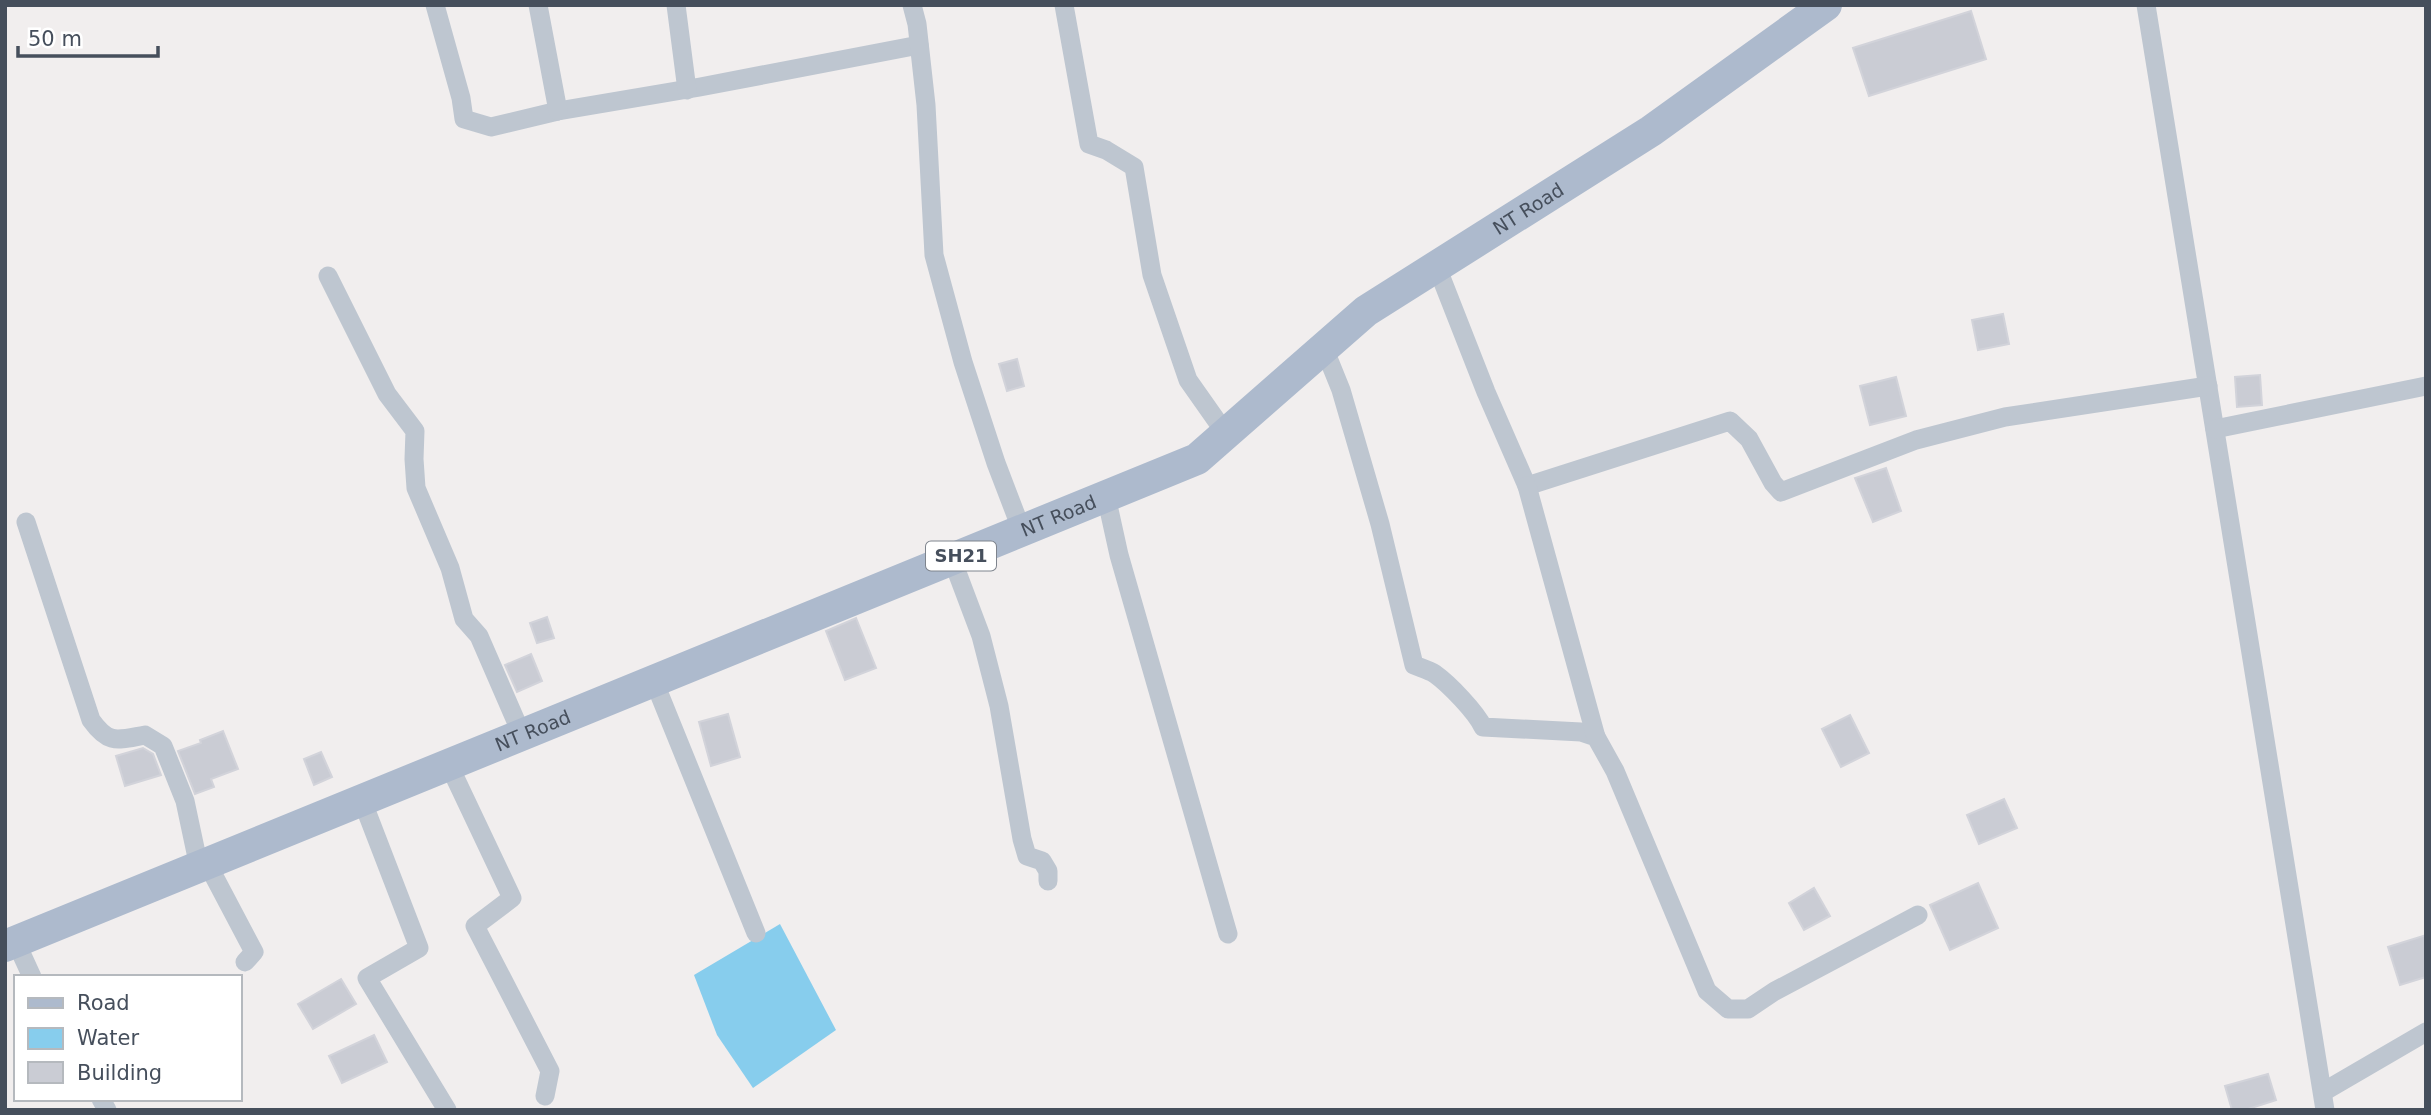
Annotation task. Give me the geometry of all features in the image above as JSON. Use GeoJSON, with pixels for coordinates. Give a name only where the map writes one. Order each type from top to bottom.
{"type":"FeatureCollection","features":[{"type":"Feature","properties":{"kind":"main road","name":"NT Road"},"geometry":{"type":"LineString","coordinates":[[10,944],[1197,459],[1366,311],[1651,131],[1826,5]]}},
{"type":"Feature","properties":{"kind":"street"},"geometry":{"type":"LineString","coordinates":[[435,5],[461,98],[464,119],[491,127],[558,111],[687,90],[919,45]]}},
{"type":"Feature","properties":{"kind":"street"},"geometry":{"type":"LineString","coordinates":[[538,5],[558,111]]}},
{"type":"Feature","properties":{"kind":"street"},"geometry":{"type":"LineString","coordinates":[[676,5],[687,90]]}},
{"type":"Feature","properties":{"kind":"street"},"geometry":{"type":"LineString","coordinates":[[912,5],[926,105],[934,255],[963,362],[996,463],[1022,531]]}},
{"type":"Feature","properties":{"kind":"street"},"geometry":{"type":"LineString","coordinates":[[1064,5],[1089,144],[1106,150],[1133,167],[1152,275],[1188,380],[1226,434]]}},
{"type":"Feature","properties":{"kind":"street"},"geometry":{"type":"LineString","coordinates":[[2146,5],[2324,1101],[2426,1032]]}},
{"type":"Feature","properties":{"kind":"street"},"geometry":{"type":"LineString","coordinates":[[1437,267],[1486,392],[1527,486],[1596,737],[1615,771],[1707,991],[1728,1009],[1748,1009],[1775,991],[1918,915]]}},
{"type":"Feature","properties":{"kind":"street"},"geometry":{"type":"LineString","coordinates":[[328,276],[387,394],[415,431],[416,488],[450,568],[464,619],[479,636],[523,735]]}},
{"type":"Feature","properties":{"kind":"street"},"geometry":{"type":"LineString","coordinates":[[1324,348],[1341,390],[1380,524],[1414,666],[1433,672],[1449,686],[1460,700],[1478,714],[1483,727],[1581,732],[1596,737]]}},
{"type":"Feature","properties":{"kind":"street"},"geometry":{"type":"LineString","coordinates":[[1527,486],[1730,421],[1749,439],[1773,484],[1781,492],[1916,440],[2005,417],[2208,386]]}},
{"type":"Feature","properties":{"kind":"street"},"geometry":{"type":"LineString","coordinates":[[2215,429],[2426,386]]}},
{"type":"Feature","properties":{"kind":"street"},"geometry":{"type":"LineString","coordinates":[[1106,496],[1119,555],[1228,934]]}},
{"type":"Feature","properties":{"kind":"street"},"geometry":{"type":"LineString","coordinates":[[26,522],[91,720],[102,735],[118,740],[145,735],[163,746],[185,801],[203,865],[254,952],[245,962]]}},
{"type":"Feature","properties":{"kind":"street"},"geometry":{"type":"LineString","coordinates":[[952,559],[981,636],[999,706],[1027,856],[1042,861],[1048,872],[1048,881]]}},
{"type":"Feature","properties":{"kind":"street"},"geometry":{"type":"LineString","coordinates":[[654,681],[756,933]]}},
{"type":"Feature","properties":{"kind":"street"},"geometry":{"type":"LineString","coordinates":[[449,765],[512,898],[475,926],[550,1071],[545,1096]]}},
{"type":"Feature","properties":{"kind":"street"},"geometry":{"type":"LineString","coordinates":[[362,800],[419,948],[367,978],[447,1110]]}},
{"type":"Feature","properties":{"kind":"street"},"geometry":{"type":"LineString","coordinates":[[10,944],[31,975]]}},
{"type":"Feature","properties":{"kind":"water"},"geometry":{"type":"Polygon","coordinates":[[[780,924],[836,1030],[753,1088],[717,1035],[694,975],[780,924]]]}},
{"type":"Feature","properties":{"kind":"building"},"geometry":{"type":"Polygon","coordinates":[[[1971,11],[1986,59],[1869,96],[1853,48],[1971,11]]]}},
{"type":"Feature","properties":{"kind":"building"},"geometry":{"type":"Polygon","coordinates":[[[2003,314],[2009,344],[1978,350],[1972,320],[2003,314]]]}},
{"type":"Feature","properties":{"kind":"building"},"geometry":{"type":"Polygon","coordinates":[[[1017,359],[1024,386],[1007,391],[999,364],[1017,359]]]}},
{"type":"Feature","properties":{"kind":"building"},"geometry":{"type":"Polygon","coordinates":[[[2260,375],[2262,405],[2237,407],[2235,377],[2260,375]]]}},
{"type":"Feature","properties":{"kind":"building"},"geometry":{"type":"Polygon","coordinates":[[[1896,377],[1906,416],[1870,425],[1860,386],[1896,377]]]}},
{"type":"Feature","properties":{"kind":"building"},"geometry":{"type":"Polygon","coordinates":[[[1886,468],[1901,511],[1873,522],[1855,478],[1886,468]]]}},
{"type":"Feature","properties":{"kind":"building"},"geometry":{"type":"Polygon","coordinates":[[[547,617],[554,638],[537,643],[530,623],[547,617]]]}},
{"type":"Feature","properties":{"kind":"building"},"geometry":{"type":"Polygon","coordinates":[[[856,618],[876,668],[845,680],[826,631],[856,618]]]}},
{"type":"Feature","properties":{"kind":"building"},"geometry":{"type":"Polygon","coordinates":[[[531,654],[542,681],[517,692],[505,665],[531,654]]]}},
{"type":"Feature","properties":{"kind":"building"},"geometry":{"type":"Polygon","coordinates":[[[728,714],[740,757],[711,766],[699,722],[728,714]]]}},
{"type":"Feature","properties":{"kind":"building"},"geometry":{"type":"Polygon","coordinates":[[[1850,715],[1869,753],[1841,767],[1822,729],[1850,715]]]}},
{"type":"Feature","properties":{"kind":"building"},"geometry":{"type":"Polygon","coordinates":[[[223,731],[238,769],[211,779],[214,787],[195,794],[178,751],[223,731]]]}},
{"type":"Feature","properties":{"kind":"building"},"geometry":{"type":"Polygon","coordinates":[[[143,748],[153,754],[161,775],[125,786],[116,756],[143,748]]]}},
{"type":"Feature","properties":{"kind":"building"},"geometry":{"type":"Polygon","coordinates":[[[321,752],[332,777],[314,785],[304,759],[321,752]]]}},
{"type":"Feature","properties":{"kind":"building"},"geometry":{"type":"Polygon","coordinates":[[[2004,799],[2017,828],[1979,844],[1967,815],[2004,799]]]}},
{"type":"Feature","properties":{"kind":"building"},"geometry":{"type":"Polygon","coordinates":[[[1978,883],[1998,928],[1950,950],[1930,905],[1978,883]]]}},
{"type":"Feature","properties":{"kind":"building"},"geometry":{"type":"Polygon","coordinates":[[[1814,888],[1830,916],[1804,930],[1789,903],[1814,888]]]}},
{"type":"Feature","properties":{"kind":"building"},"geometry":{"type":"Polygon","coordinates":[[[2426,935],[2426,977],[2400,985],[2388,947],[2426,935]]]}},
{"type":"Feature","properties":{"kind":"building"},"geometry":{"type":"Polygon","coordinates":[[[341,979],[356,1004],[313,1029],[298,1004],[341,979]]]}},
{"type":"Feature","properties":{"kind":"building"},"geometry":{"type":"Polygon","coordinates":[[[374,1035],[387,1062],[342,1083],[329,1056],[374,1035]]]}},
{"type":"Feature","properties":{"kind":"building"},"geometry":{"type":"Polygon","coordinates":[[[2268,1074],[2276,1100],[2245,1110],[2232,1110],[2225,1086],[2268,1074]]]}}]}
